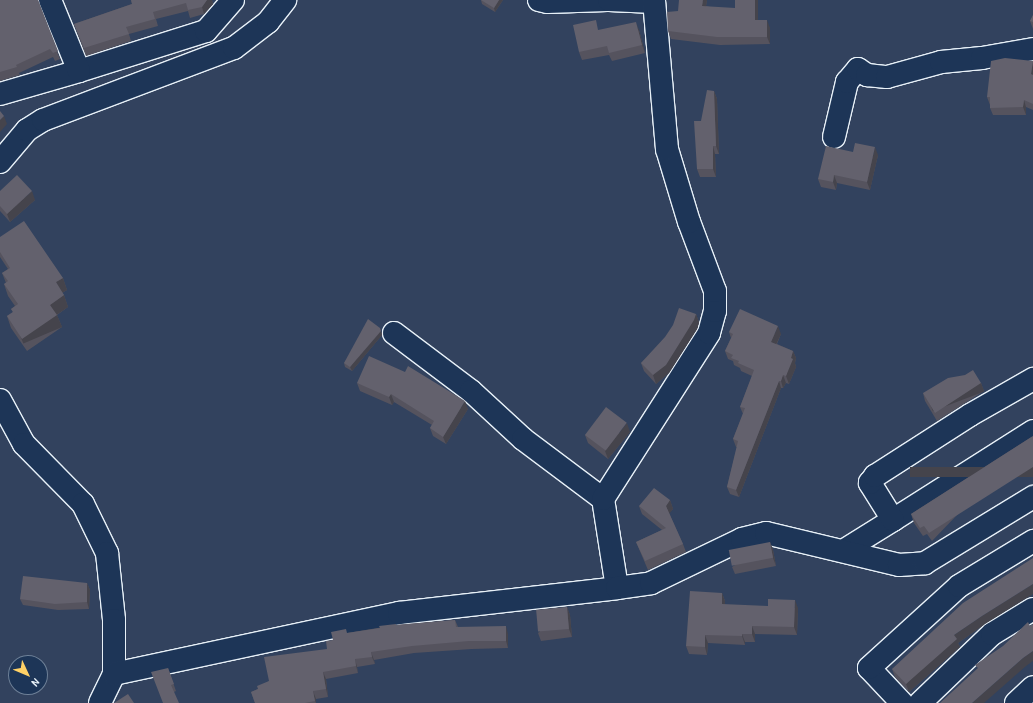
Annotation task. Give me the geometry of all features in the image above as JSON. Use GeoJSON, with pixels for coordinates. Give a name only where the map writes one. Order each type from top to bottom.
{"type":"FeatureCollection","features":[{"type":"Feature","properties":{"kind":"street"},"geometry":{"type":"LineString","coordinates":[[50,0],[84,69],[101,97]]}},
{"type":"Feature","properties":{"kind":"street"},"geometry":{"type":"LineString","coordinates":[[0,94],[206,31],[233,0]]}},
{"type":"Feature","properties":{"kind":"street"},"geometry":{"type":"LineString","coordinates":[[0,162],[27,130],[43,120],[234,48],[268,22],[285,0]]}},
{"type":"Feature","properties":{"kind":"street"},"geometry":{"type":"LineString","coordinates":[[539,0],[547,2],[608,0],[654,1],[667,149],[689,222],[715,291],[715,311],[709,333],[603,499],[617,588]]}},
{"type":"Feature","properties":{"kind":"street"},"geometry":{"type":"LineString","coordinates":[[834,137],[847,82],[858,69],[867,76],[887,77],[941,62],[982,58],[1033,49]]}},
{"type":"Feature","properties":{"kind":"street"},"geometry":{"type":"LineString","coordinates":[[394,333],[470,392],[523,439],[603,499]]}},
{"type":"Feature","properties":{"kind":"street"},"geometry":{"type":"LineString","coordinates":[[893,520],[870,484],[875,476],[1031,384]]}},
{"type":"Feature","properties":{"kind":"street"},"geometry":{"type":"LineString","coordinates":[[0,400],[24,444],[83,504],[107,553],[114,620],[114,674],[100,703]]}},
{"type":"Feature","properties":{"kind":"street"},"geometry":{"type":"LineString","coordinates":[[843,551],[1033,431]]}},
{"type":"Feature","properties":{"kind":"street"},"geometry":{"type":"LineString","coordinates":[[114,674],[399,613],[651,583],[742,539],[766,533],[899,565],[925,563],[1033,497]]}},
{"type":"Feature","properties":{"kind":"street"},"geometry":{"type":"LineString","coordinates":[[902,703],[869,668],[958,586],[1033,541]]}},
{"type":"Feature","properties":{"kind":"street"},"geometry":{"type":"LineString","coordinates":[[920,703],[992,634],[1033,609]]}},
{"type":"Feature","properties":{"kind":"street"},"geometry":{"type":"LineString","coordinates":[[1016,703],[1033,687]]}},
{"type":"Feature","properties":{"kind":"building"},"geometry":{"type":"Polygon","coordinates":[[[0,0],[38,0],[58,51],[53,53],[50,49],[16,65],[17,67],[0,72],[0,0]]]}},
{"type":"Feature","properties":{"kind":"building"},"geometry":{"type":"Polygon","coordinates":[[[131,0],[207,0],[202,7],[188,10],[186,3],[153,12],[155,19],[126,27],[129,34],[84,48],[74,24],[132,4],[131,0]]]}},
{"type":"Feature","properties":{"kind":"building"},"geometry":{"type":"Polygon","coordinates":[[[481,0],[499,0],[494,8],[481,0]]]}},
{"type":"Feature","properties":{"kind":"building"},"geometry":{"type":"Polygon","coordinates":[[[679,0],[703,0],[702,6],[735,8],[735,0],[755,0],[755,20],[767,20],[767,37],[717,37],[668,31],[667,12],[678,11],[679,0]]]}},
{"type":"Feature","properties":{"kind":"building"},"geometry":{"type":"Polygon","coordinates":[[[1033,15],[1033,22],[1030,21],[1033,15]]]}},
{"type":"Feature","properties":{"kind":"building"},"geometry":{"type":"Polygon","coordinates":[[[596,20],[598,30],[636,22],[642,45],[609,53],[607,46],[579,52],[573,25],[596,20]]]}},
{"type":"Feature","properties":{"kind":"building"},"geometry":{"type":"Polygon","coordinates":[[[1005,58],[1033,61],[1031,74],[1033,75],[1033,104],[1024,100],[1023,107],[990,108],[990,97],[987,97],[991,61],[1005,58]]]}},
{"type":"Feature","properties":{"kind":"building"},"geometry":{"type":"Polygon","coordinates":[[[707,90],[714,91],[716,146],[713,146],[713,169],[697,169],[694,121],[701,121],[707,90]]]}},
{"type":"Feature","properties":{"kind":"building"},"geometry":{"type":"Polygon","coordinates":[[[0,111],[4,116],[0,120],[0,111]]]}},
{"type":"Feature","properties":{"kind":"building"},"geometry":{"type":"Polygon","coordinates":[[[855,143],[875,147],[867,182],[834,175],[833,182],[818,179],[826,146],[853,152],[855,143]]]}},
{"type":"Feature","properties":{"kind":"building"},"geometry":{"type":"Polygon","coordinates":[[[17,175],[32,191],[7,214],[0,206],[0,191],[17,175]]]}},
{"type":"Feature","properties":{"kind":"building"},"geometry":{"type":"Polygon","coordinates":[[[24,221],[63,278],[56,282],[64,295],[50,305],[57,315],[22,339],[7,316],[13,312],[11,309],[18,304],[4,284],[8,281],[2,273],[10,268],[0,252],[0,237],[24,221]]]}},
{"type":"Feature","properties":{"kind":"building"},"geometry":{"type":"Polygon","coordinates":[[[679,308],[696,314],[694,320],[666,365],[653,375],[641,363],[665,337],[673,325],[679,308]]]}},
{"type":"Feature","properties":{"kind":"building"},"geometry":{"type":"Polygon","coordinates":[[[740,309],[778,326],[771,342],[793,351],[791,358],[793,359],[786,376],[783,375],[781,381],[779,381],[736,490],[727,487],[738,441],[733,439],[745,408],[740,407],[754,370],[738,363],[739,361],[731,358],[733,355],[725,351],[733,334],[729,332],[740,309]]]}},
{"type":"Feature","properties":{"kind":"building"},"geometry":{"type":"Polygon","coordinates":[[[368,319],[380,328],[381,331],[350,367],[344,363],[368,319]]]}},
{"type":"Feature","properties":{"kind":"building"},"geometry":{"type":"Polygon","coordinates":[[[369,356],[405,372],[408,366],[465,401],[443,437],[430,428],[434,421],[391,394],[389,397],[357,383],[369,356]]]}},
{"type":"Feature","properties":{"kind":"building"},"geometry":{"type":"Polygon","coordinates":[[[973,370],[981,383],[935,413],[923,393],[948,378],[965,375],[973,370]]]}},
{"type":"Feature","properties":{"kind":"building"},"geometry":{"type":"Polygon","coordinates":[[[606,407],[627,423],[606,451],[585,435],[606,407]]]}},
{"type":"Feature","properties":{"kind":"building"},"geometry":{"type":"Polygon","coordinates":[[[1033,436],[1033,467],[929,533],[924,526],[920,528],[911,514],[1033,436]]]}},
{"type":"Feature","properties":{"kind":"building"},"geometry":{"type":"Polygon","coordinates":[[[654,488],[670,500],[666,506],[683,544],[645,561],[636,542],[666,528],[639,506],[654,488]]]}},
{"type":"Feature","properties":{"kind":"building"},"geometry":{"type":"Polygon","coordinates":[[[770,542],[773,558],[732,566],[729,550],[770,542]]]}},
{"type":"Feature","properties":{"kind":"building"},"geometry":{"type":"Polygon","coordinates":[[[1033,558],[1033,584],[954,635],[957,639],[906,684],[892,669],[963,603],[1033,558]]]}},
{"type":"Feature","properties":{"kind":"building"},"geometry":{"type":"Polygon","coordinates":[[[23,576],[87,583],[87,602],[55,604],[20,599],[23,576]]]}},
{"type":"Feature","properties":{"kind":"building"},"geometry":{"type":"Polygon","coordinates":[[[690,591],[722,593],[722,604],[768,606],[768,599],[795,600],[794,627],[752,626],[752,634],[742,634],[742,636],[705,635],[705,647],[686,646],[690,591]]]}},
{"type":"Feature","properties":{"kind":"building"},"geometry":{"type":"Polygon","coordinates":[[[567,607],[569,629],[538,632],[536,610],[567,607]]]}},
{"type":"Feature","properties":{"kind":"building"},"geometry":{"type":"Polygon","coordinates":[[[455,620],[456,627],[506,626],[506,641],[469,641],[412,646],[371,652],[372,657],[355,659],[356,666],[323,672],[326,689],[313,691],[315,701],[305,703],[255,703],[251,692],[258,689],[257,686],[269,681],[264,657],[327,649],[326,641],[333,640],[331,632],[346,629],[347,633],[380,628],[379,626],[455,620]]]}},
{"type":"Feature","properties":{"kind":"building"},"geometry":{"type":"Polygon","coordinates":[[[1028,622],[1030,626],[1033,624],[1033,651],[972,703],[940,703],[978,668],[975,665],[1003,646],[1028,622]]]}},
{"type":"Feature","properties":{"kind":"building"},"geometry":{"type":"Polygon","coordinates":[[[168,668],[174,684],[171,685],[179,703],[163,703],[151,672],[168,668]]]}},
{"type":"Feature","properties":{"kind":"building"},"geometry":{"type":"Polygon","coordinates":[[[128,694],[134,703],[114,703],[128,694]]]}}]}
